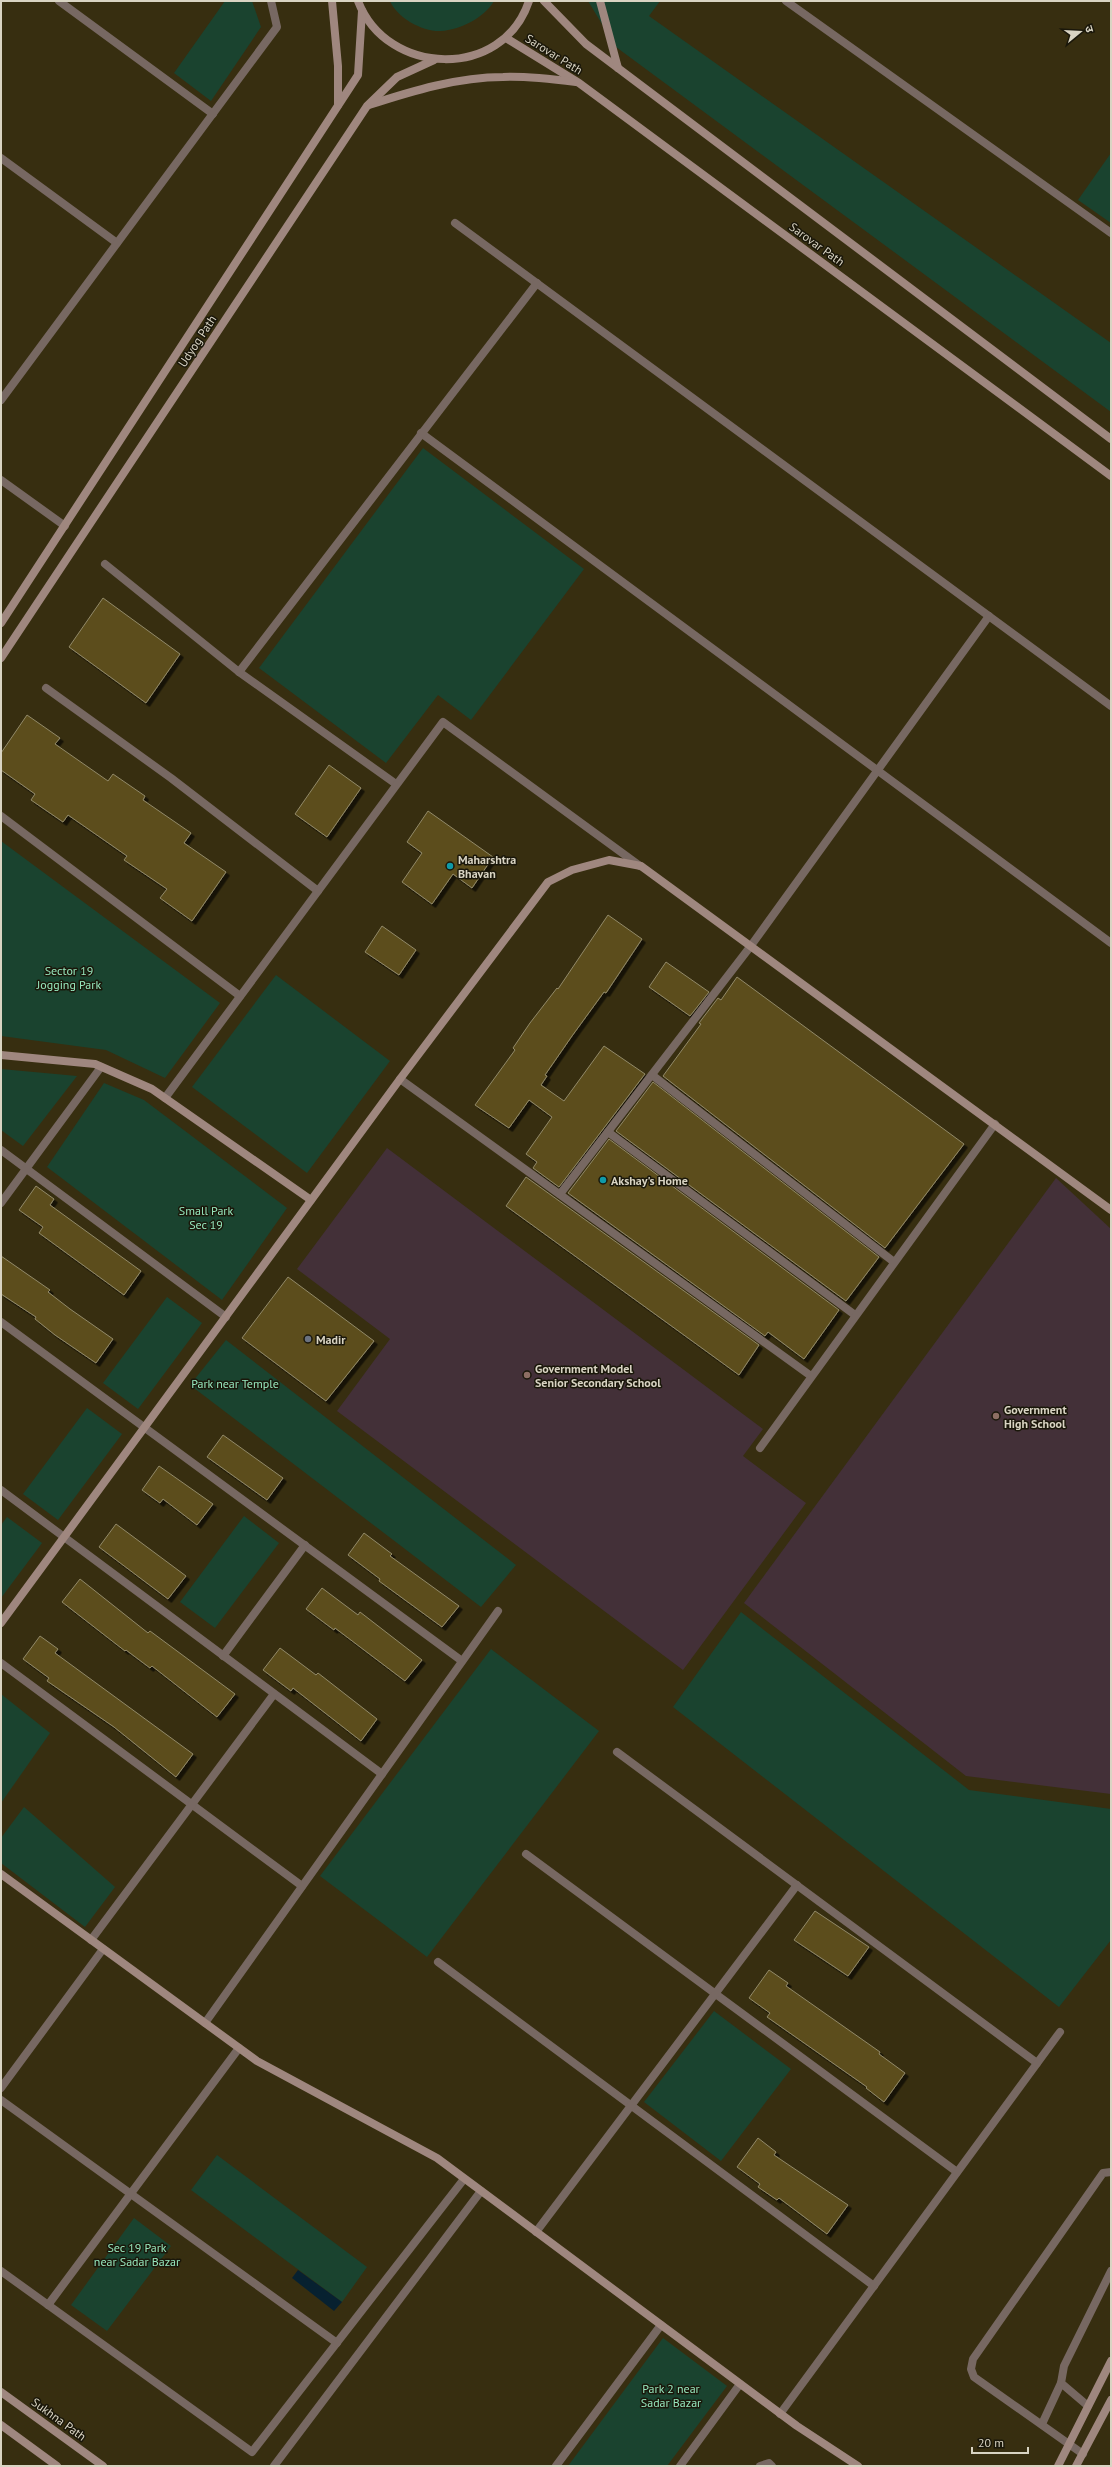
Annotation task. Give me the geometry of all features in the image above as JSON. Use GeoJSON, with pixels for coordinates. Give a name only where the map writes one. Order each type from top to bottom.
{"type":"FeatureCollection","features":[{"type":"Feature","properties":{"kind":"main road"},"geometry":{"type":"LineString","coordinates":[[332,1],[336,36],[338,105]]}},
{"type":"Feature","properties":{"kind":"main road"},"geometry":{"type":"LineString","coordinates":[[358,1],[362,11],[381,36],[392,44],[415,55],[434,60],[453,60],[472,56],[506,38],[520,19],[529,1]]}},
{"type":"Feature","properties":{"kind":"main road","name":"Sarovar Path"},"geometry":{"type":"LineString","coordinates":[[544,1],[586,44],[1111,439]]}},
{"type":"Feature","properties":{"kind":"main road"},"geometry":{"type":"LineString","coordinates":[[600,1],[618,68]]}},
{"type":"Feature","properties":{"kind":"main road","name":"Udyog Path"},"geometry":{"type":"LineString","coordinates":[[1,624],[358,75],[362,11]]}},
{"type":"Feature","properties":{"kind":"main road","name":"Sarovar Path"},"geometry":{"type":"LineString","coordinates":[[506,38],[579,83],[1111,476]]}},
{"type":"Feature","properties":{"kind":"main road","name":"Udyog Path"},"geometry":{"type":"LineString","coordinates":[[1,658],[367,106],[397,77],[434,60]]}},
{"type":"Feature","properties":{"kind":"main road"},"geometry":{"type":"LineString","coordinates":[[367,106],[410,92],[502,77],[536,77],[579,83]]}},
{"type":"Feature","properties":{"kind":"main road"},"geometry":{"type":"LineString","coordinates":[[1,1623],[400,1079],[548,882],[572,870],[609,860],[640,866],[1111,1210]]}},
{"type":"Feature","properties":{"kind":"main road"},"geometry":{"type":"LineString","coordinates":[[1,1055],[95,1064],[152,1089],[311,1200]]}},
{"type":"Feature","properties":{"kind":"main road"},"geometry":{"type":"LineString","coordinates":[[1,1874],[257,2061],[437,2158],[780,2414],[858,2466]]}},
{"type":"Feature","properties":{"kind":"main road"},"geometry":{"type":"LineString","coordinates":[[1058,2466],[1111,2361]]}},
{"type":"Feature","properties":{"kind":"main road","name":"Sukhna Path"},"geometry":{"type":"LineString","coordinates":[[1,2392],[103,2466]]}},
{"type":"Feature","properties":{"kind":"main road"},"geometry":{"type":"LineString","coordinates":[[1076,2466],[1111,2400]]}},
{"type":"Feature","properties":{"kind":"main road"},"geometry":{"type":"LineString","coordinates":[[1,2425],[57,2466]]}},
{"type":"Feature","properties":{"kind":"street"},"geometry":{"type":"LineString","coordinates":[[59,1],[213,114]]}},
{"type":"Feature","properties":{"kind":"street"},"geometry":{"type":"LineString","coordinates":[[1,400],[277,27],[271,1]]}},
{"type":"Feature","properties":{"kind":"street"},"geometry":{"type":"LineString","coordinates":[[786,1],[1111,233]]}},
{"type":"Feature","properties":{"kind":"street"},"geometry":{"type":"LineString","coordinates":[[1,158],[117,243]]}},
{"type":"Feature","properties":{"kind":"street"},"geometry":{"type":"LineString","coordinates":[[455,223],[1111,706]]}},
{"type":"Feature","properties":{"kind":"street"},"geometry":{"type":"LineString","coordinates":[[239,672],[537,283]]}},
{"type":"Feature","properties":{"kind":"street"},"geometry":{"type":"LineString","coordinates":[[421,434],[1111,943]]}},
{"type":"Feature","properties":{"kind":"street"},"geometry":{"type":"LineString","coordinates":[[1,480],[65,526]]}},
{"type":"Feature","properties":{"kind":"street"},"geometry":{"type":"LineString","coordinates":[[105,564],[239,672],[396,784]]}},
{"type":"Feature","properties":{"kind":"street"},"geometry":{"type":"LineString","coordinates":[[560,1194],[750,947],[989,616]]}},
{"type":"Feature","properties":{"kind":"street"},"geometry":{"type":"LineString","coordinates":[[46,688],[152,764],[318,890]]}},
{"type":"Feature","properties":{"kind":"street"},"geometry":{"type":"LineString","coordinates":[[165,1098],[443,722],[640,866]]}},
{"type":"Feature","properties":{"kind":"street"},"geometry":{"type":"LineString","coordinates":[[1,816],[240,996]]}},
{"type":"Feature","properties":{"kind":"street"},"geometry":{"type":"LineString","coordinates":[[1,1204],[101,1067]]}},
{"type":"Feature","properties":{"kind":"street"},"geometry":{"type":"LineString","coordinates":[[652,1075],[894,1262]]}},
{"type":"Feature","properties":{"kind":"street"},"geometry":{"type":"LineString","coordinates":[[400,1079],[811,1376]]}},
{"type":"Feature","properties":{"kind":"street"},"geometry":{"type":"LineString","coordinates":[[760,1448],[995,1124]]}},
{"type":"Feature","properties":{"kind":"street"},"geometry":{"type":"LineString","coordinates":[[608,1132],[855,1315]]}},
{"type":"Feature","properties":{"kind":"street"},"geometry":{"type":"LineString","coordinates":[[1,1150],[226,1317]]}},
{"type":"Feature","properties":{"kind":"street"},"geometry":{"type":"LineString","coordinates":[[1,1322],[462,1661]]}},
{"type":"Feature","properties":{"kind":"street"},"geometry":{"type":"LineString","coordinates":[[1,1490],[382,1774]]}},
{"type":"Feature","properties":{"kind":"street"},"geometry":{"type":"LineString","coordinates":[[223,1656],[305,1546]]}},
{"type":"Feature","properties":{"kind":"street"},"geometry":{"type":"LineString","coordinates":[[204,2023],[498,1611]]}},
{"type":"Feature","properties":{"kind":"street"},"geometry":{"type":"LineString","coordinates":[[1,1663],[302,1886]]}},
{"type":"Feature","properties":{"kind":"street"},"geometry":{"type":"LineString","coordinates":[[91,1940],[274,1694]]}},
{"type":"Feature","properties":{"kind":"street"},"geometry":{"type":"LineString","coordinates":[[617,1752],[1038,2063]]}},
{"type":"Feature","properties":{"kind":"street"},"geometry":{"type":"LineString","coordinates":[[526,1854],[957,2172]]}},
{"type":"Feature","properties":{"kind":"street"},"geometry":{"type":"LineString","coordinates":[[536,2232],[797,1885]]}},
{"type":"Feature","properties":{"kind":"street"},"geometry":{"type":"LineString","coordinates":[[1,2088],[103,1948]]}},
{"type":"Feature","properties":{"kind":"street"},"geometry":{"type":"LineString","coordinates":[[438,1962],[874,2286]]}},
{"type":"Feature","properties":{"kind":"street"},"geometry":{"type":"LineString","coordinates":[[780,2414],[1060,2032]]}},
{"type":"Feature","properties":{"kind":"street"},"geometry":{"type":"LineString","coordinates":[[48,2304],[239,2048]]}},
{"type":"Feature","properties":{"kind":"street"},"geometry":{"type":"LineString","coordinates":[[1,2100],[337,2343]]}},
{"type":"Feature","properties":{"kind":"street"},"geometry":{"type":"LineString","coordinates":[[1083,2454],[974,2377],[971,2369],[972,2364],[1103,2173],[1111,2172]]}},
{"type":"Feature","properties":{"kind":"street"},"geometry":{"type":"LineString","coordinates":[[1,2271],[252,2452],[464,2179]]}},
{"type":"Feature","properties":{"kind":"street"},"geometry":{"type":"LineString","coordinates":[[274,2466],[481,2191]]}},
{"type":"Feature","properties":{"kind":"street"},"geometry":{"type":"LineString","coordinates":[[1042,2424],[1061,2383],[1064,2366],[1075,2340],[1111,2271]]}},
{"type":"Feature","properties":{"kind":"street"},"geometry":{"type":"LineString","coordinates":[[556,2466],[661,2325]]}},
{"type":"Feature","properties":{"kind":"street"},"geometry":{"type":"LineString","coordinates":[[1061,2383],[1088,2406]]}},
{"type":"Feature","properties":{"kind":"street"},"geometry":{"type":"LineString","coordinates":[[680,2466],[740,2384]]}},
{"type":"Feature","properties":{"kind":"street"},"geometry":{"type":"LineString","coordinates":[[760,2466],[769,2463],[772,2466]]}},
{"type":"Feature","properties":{"kind":"shaded area","name":"Government Model Senior Secondary School"},"geometry":{"type":"Polygon","coordinates":[[[387,1148],[763,1429],[743,1456],[806,1503],[683,1670],[337,1411],[390,1339],[297,1269],[387,1148]]]}},
{"type":"Feature","properties":{"kind":"shaded area","name":"Government High School"},"geometry":{"type":"Polygon","coordinates":[[[1056,1178],[1111,1229],[1111,1794],[966,1776],[744,1603],[1056,1178]]]}},
{"type":"Feature","properties":{"kind":"green space"},"geometry":{"type":"Polygon","coordinates":[[[225,1],[252,1],[261,27],[211,101],[174,73],[225,1]]]}},
{"type":"Feature","properties":{"kind":"green space"},"geometry":{"type":"Polygon","coordinates":[[[390,1],[494,1],[478,18],[463,26],[448,30],[434,31],[411,23],[398,13],[390,1]]]}},
{"type":"Feature","properties":{"kind":"green space"},"geometry":{"type":"Polygon","coordinates":[[[588,1],[660,1],[649,16],[1111,343],[1111,412],[616,47],[588,1]]]}},
{"type":"Feature","properties":{"kind":"green space"},"geometry":{"type":"Polygon","coordinates":[[[1111,153],[1111,223],[1078,200],[1111,153]]]}},
{"type":"Feature","properties":{"kind":"green space"},"geometry":{"type":"Polygon","coordinates":[[[423,448],[584,569],[471,720],[438,695],[386,763],[259,668],[423,448]]]}},
{"type":"Feature","properties":{"kind":"green space","name":"Sector 19 Jogging Park"},"geometry":{"type":"Polygon","coordinates":[[[1,841],[220,1003],[165,1078],[106,1050],[1,1036],[1,841]]]}},
{"type":"Feature","properties":{"kind":"green space"},"geometry":{"type":"Polygon","coordinates":[[[276,975],[390,1061],[307,1173],[192,1087],[276,975]]]}},
{"type":"Feature","properties":{"kind":"green space"},"geometry":{"type":"Polygon","coordinates":[[[1,1069],[77,1076],[23,1146],[1,1130],[1,1069]]]}},
{"type":"Feature","properties":{"kind":"green space","name":"Small Park Sec 19"},"geometry":{"type":"Polygon","coordinates":[[[104,1083],[144,1100],[287,1208],[222,1300],[47,1167],[104,1083]]]}},
{"type":"Feature","properties":{"kind":"green space"},"geometry":{"type":"Polygon","coordinates":[[[167,1297],[202,1323],[138,1409],[103,1383],[167,1297]]]}},
{"type":"Feature","properties":{"kind":"green space","name":"Park near Temple"},"geometry":{"type":"Polygon","coordinates":[[[226,1340],[516,1565],[481,1607],[190,1385],[226,1340]]]}},
{"type":"Feature","properties":{"kind":"green space"},"geometry":{"type":"Polygon","coordinates":[[[87,1408],[122,1434],[58,1520],[23,1494],[87,1408]]]}},
{"type":"Feature","properties":{"kind":"green space"},"geometry":{"type":"Polygon","coordinates":[[[244,1516],[279,1543],[215,1628],[180,1602],[244,1516]]]}},
{"type":"Feature","properties":{"kind":"green space"},"geometry":{"type":"Polygon","coordinates":[[[7,1517],[42,1543],[1,1598],[1,1525],[7,1517]]]}},
{"type":"Feature","properties":{"kind":"green space"},"geometry":{"type":"Polygon","coordinates":[[[741,1612],[969,1790],[1111,1809],[1111,1940],[1059,2007],[673,1707],[741,1612]]]}},
{"type":"Feature","properties":{"kind":"green space"},"geometry":{"type":"Polygon","coordinates":[[[491,1649],[599,1731],[427,1957],[320,1876],[491,1649]]]}},
{"type":"Feature","properties":{"kind":"green space"},"geometry":{"type":"Polygon","coordinates":[[[1,1694],[50,1733],[1,1803],[1,1694]]]}},
{"type":"Feature","properties":{"kind":"green space"},"geometry":{"type":"Polygon","coordinates":[[[24,1807],[115,1887],[85,1927],[1,1863],[1,1838],[24,1807]]]}},
{"type":"Feature","properties":{"kind":"green space"},"geometry":{"type":"Polygon","coordinates":[[[714,2011],[791,2069],[721,2161],[644,2102],[714,2011]]]}},
{"type":"Feature","properties":{"kind":"green space"},"geometry":{"type":"Polygon","coordinates":[[[217,2155],[367,2267],[342,2302],[191,2190],[217,2155]]]}},
{"type":"Feature","properties":{"kind":"green space","name":"Sec 19 Park near Sadar Bazar"},"geometry":{"type":"Polygon","coordinates":[[[134,2218],[171,2246],[107,2331],[71,2305],[134,2218]]]}},
{"type":"Feature","properties":{"kind":"green space","name":"Park 2 near Sadar Bazar"},"geometry":{"type":"Polygon","coordinates":[[[663,2338],[727,2386],[667,2466],[568,2466],[663,2338]]]}},
{"type":"Feature","properties":{"kind":"water"},"geometry":{"type":"Polygon","coordinates":[[[298,2270],[342,2302],[334,2311],[292,2278],[298,2270]]]}},
{"type":"Feature","properties":{"kind":"building"},"geometry":{"type":"Polygon","coordinates":[[[103,598],[180,654],[146,703],[69,647],[103,598]]]}},
{"type":"Feature","properties":{"kind":"building"},"geometry":{"type":"Polygon","coordinates":[[[27,715],[60,738],[55,744],[108,781],[113,774],[145,796],[143,800],[191,833],[184,843],[226,872],[192,921],[160,898],[167,889],[124,860],[127,856],[68,815],[63,822],[31,800],[35,794],[1,770],[1,753],[27,715]]]}},
{"type":"Feature","properties":{"kind":"building"},"geometry":{"type":"Polygon","coordinates":[[[329,765],[361,788],[327,837],[295,814],[329,765]]]}},
{"type":"Feature","properties":{"kind":"building","name":"Maharshtra Bhavan"},"geometry":{"type":"Polygon","coordinates":[[[428,811],[493,857],[472,888],[453,874],[432,904],[402,882],[422,853],[407,842],[428,811]]]}},
{"type":"Feature","properties":{"kind":"building"},"geometry":{"type":"Polygon","coordinates":[[[608,915],[642,939],[606,993],[604,992],[545,1075],[547,1076],[541,1085],[564,1101],[604,1046],[645,1074],[559,1187],[533,1168],[537,1162],[526,1154],[552,1117],[529,1100],[509,1128],[475,1105],[515,1050],[513,1048],[530,1023],[557,988],[558,989],[608,915]]]}},
{"type":"Feature","properties":{"kind":"building"},"geometry":{"type":"Polygon","coordinates":[[[382,926],[416,950],[399,975],[365,952],[382,926]]]}},
{"type":"Feature","properties":{"kind":"building"},"geometry":{"type":"Polygon","coordinates":[[[666,962],[709,992],[690,1016],[649,987],[666,962]]]}},
{"type":"Feature","properties":{"kind":"building"},"geometry":{"type":"Polygon","coordinates":[[[737,977],[964,1144],[885,1248],[663,1076],[701,1024],[699,1023],[718,998],[721,1000],[737,977]]]}},
{"type":"Feature","properties":{"kind":"building"},"geometry":{"type":"Polygon","coordinates":[[[653,1082],[879,1257],[846,1301],[616,1131],[653,1082]]]}},
{"type":"Feature","properties":{"kind":"building"},"geometry":{"type":"Polygon","coordinates":[[[609,1139],[839,1310],[804,1359],[768,1332],[765,1336],[568,1193],[609,1139]]]}},
{"type":"Feature","properties":{"kind":"building"},"geometry":{"type":"Polygon","coordinates":[[[526,1177],[759,1345],[739,1375],[506,1206],[526,1177]]]}},
{"type":"Feature","properties":{"kind":"building"},"geometry":{"type":"Polygon","coordinates":[[[36,1186],[54,1199],[50,1205],[141,1271],[124,1295],[39,1233],[43,1227],[19,1210],[36,1186]]]}},
{"type":"Feature","properties":{"kind":"building"},"geometry":{"type":"Polygon","coordinates":[[[1,1256],[50,1290],[48,1292],[113,1339],[96,1363],[55,1335],[35,1319],[36,1317],[1,1294],[1,1256]]]}},
{"type":"Feature","properties":{"kind":"building","name":"Madir"},"geometry":{"type":"Polygon","coordinates":[[[288,1277],[374,1341],[326,1401],[242,1338],[288,1277]]]}},
{"type":"Feature","properties":{"kind":"building"},"geometry":{"type":"Polygon","coordinates":[[[223,1435],[283,1478],[267,1500],[207,1457],[223,1435]]]}},
{"type":"Feature","properties":{"kind":"building"},"geometry":{"type":"Polygon","coordinates":[[[159,1466],[213,1504],[197,1525],[163,1499],[160,1503],[142,1490],[159,1466]]]}},
{"type":"Feature","properties":{"kind":"building"},"geometry":{"type":"Polygon","coordinates":[[[116,1524],[186,1576],[168,1599],[99,1547],[116,1524]]]}},
{"type":"Feature","properties":{"kind":"building"},"geometry":{"type":"Polygon","coordinates":[[[364,1533],[392,1554],[390,1556],[459,1606],[442,1627],[379,1581],[380,1579],[348,1555],[364,1533]]]}},
{"type":"Feature","properties":{"kind":"building"},"geometry":{"type":"Polygon","coordinates":[[[80,1579],[148,1633],[150,1631],[235,1694],[217,1717],[152,1666],[150,1668],[126,1650],[125,1651],[62,1602],[80,1579]]]}},
{"type":"Feature","properties":{"kind":"building"},"geometry":{"type":"Polygon","coordinates":[[[322,1588],[358,1615],[360,1612],[422,1660],[405,1681],[335,1628],[334,1630],[306,1609],[322,1588]]]}},
{"type":"Feature","properties":{"kind":"building"},"geometry":{"type":"Polygon","coordinates":[[[40,1636],[58,1649],[55,1653],[193,1754],[176,1777],[114,1727],[47,1681],[49,1678],[23,1659],[40,1636]]]}},
{"type":"Feature","properties":{"kind":"building"},"geometry":{"type":"Polygon","coordinates":[[[280,1648],[316,1675],[318,1673],[377,1719],[361,1741],[293,1688],[291,1691],[263,1670],[280,1648]]]}},
{"type":"Feature","properties":{"kind":"building"},"geometry":{"type":"Polygon","coordinates":[[[815,1911],[869,1947],[848,1976],[794,1940],[815,1911]]]}},
{"type":"Feature","properties":{"kind":"building"},"geometry":{"type":"Polygon","coordinates":[[[769,1970],[788,1983],[786,1986],[880,2052],[879,2054],[905,2073],[884,2102],[866,2088],[867,2087],[767,2017],[770,2013],[749,1998],[769,1970]]]}},
{"type":"Feature","properties":{"kind":"building"},"geometry":{"type":"Polygon","coordinates":[[[758,2138],[776,2152],[774,2155],[848,2205],[827,2234],[779,2198],[777,2200],[758,2187],[760,2184],[737,2167],[758,2138]]]}},
{"type":"Feature","properties":{"kind":"place","name":"Maharshtra Bhavan"},"geometry":{"type":"Point","coordinates":[450,866]}},
{"type":"Feature","properties":{"kind":"place","name":"Akshay's Home"},"geometry":{"type":"Point","coordinates":[603,1180]}},
{"type":"Feature","properties":{"kind":"place","name":"Madir"},"geometry":{"type":"Point","coordinates":[308,1339]}},
{"type":"Feature","properties":{"kind":"place","name":"Government Model Senior Secondary School"},"geometry":{"type":"Point","coordinates":[527,1375]}},
{"type":"Feature","properties":{"kind":"place","name":"Government High School"},"geometry":{"type":"Point","coordinates":[996,1416]}}]}
